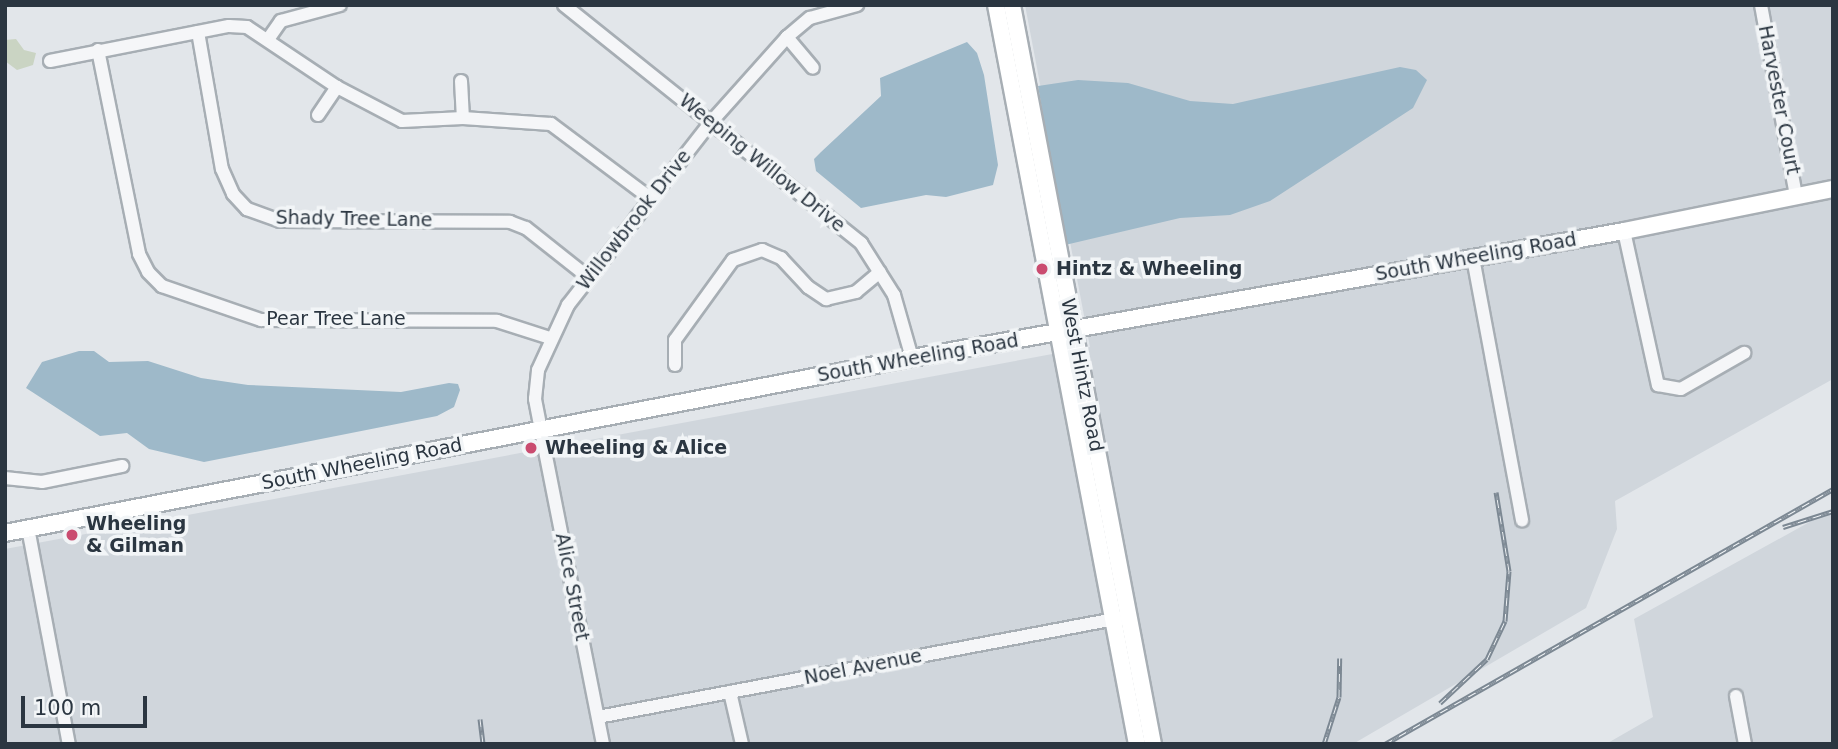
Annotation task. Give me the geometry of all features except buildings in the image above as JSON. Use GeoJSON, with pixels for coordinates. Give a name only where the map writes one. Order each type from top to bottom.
{"type":"FeatureCollection","features":[{"type":"Feature","properties":{"kind":"main road","name":"West Hintz Road"},"geometry":{"type":"LineString","coordinates":[[996,5],[1067,331]]}},
{"type":"Feature","properties":{"kind":"main road","name":"West Hintz Road"},"geometry":{"type":"LineString","coordinates":[[1012,5],[1067,331],[1120,618],[1137,744]]}},
{"type":"Feature","properties":{"kind":"main road","name":"South Wheeling Road"},"geometry":{"type":"LineString","coordinates":[[5,533],[912,358],[1624,231],[1833,189]]}},
{"type":"Feature","properties":{"kind":"main road","name":"West Hintz Road"},"geometry":{"type":"LineString","coordinates":[[1120,618],[1153,744]]}},
{"type":"Feature","properties":{"kind":"street"},"geometry":{"type":"LineString","coordinates":[[269,38],[281,21],[340,5]]}},
{"type":"Feature","properties":{"kind":"street","name":"Weeping Willow Drive"},"geometry":{"type":"LineString","coordinates":[[564,5],[861,243],[894,295],[912,358]]}},
{"type":"Feature","properties":{"kind":"street","name":"Willowbrook Drive"},"geometry":{"type":"LineString","coordinates":[[541,430],[536,399],[538,370],[550,338],[589,278],[712,121],[787,37],[810,18],[857,5]]}},
{"type":"Feature","properties":{"kind":"street","name":"Harvester Court"},"geometry":{"type":"LineString","coordinates":[[1761,5],[1796,196]]}},
{"type":"Feature","properties":{"kind":"street"},"geometry":{"type":"LineString","coordinates":[[50,61],[237,26],[269,38],[337,87],[402,121],[463,118],[551,124],[650,198]]}},
{"type":"Feature","properties":{"kind":"street","name":"Shady Tree Lane"},"geometry":{"type":"LineString","coordinates":[[198,32],[222,169],[233,194],[247,209],[280,221],[510,222],[526,228],[589,278]]}},
{"type":"Feature","properties":{"kind":"street"},"geometry":{"type":"LineString","coordinates":[[787,37],[813,68]]}},
{"type":"Feature","properties":{"kind":"street","name":"Pear Tree Lane"},"geometry":{"type":"LineString","coordinates":[[98,50],[139,254],[148,272],[162,286],[261,320],[497,321],[550,338]]}},
{"type":"Feature","properties":{"kind":"street"},"geometry":{"type":"LineString","coordinates":[[461,81],[463,118]]}},
{"type":"Feature","properties":{"kind":"street"},"geometry":{"type":"LineString","coordinates":[[318,116],[337,87]]}},
{"type":"Feature","properties":{"kind":"street"},"geometry":{"type":"LineString","coordinates":[[1624,231],[1658,385],[1681,388],[1744,353]]}},
{"type":"Feature","properties":{"kind":"street"},"geometry":{"type":"LineString","coordinates":[[675,365],[675,340],[733,260],[762,250],[781,258],[808,287],[826,299],[856,292],[880,272]]}},
{"type":"Feature","properties":{"kind":"street"},"geometry":{"type":"LineString","coordinates":[[1473,258],[1522,520]]}},
{"type":"Feature","properties":{"kind":"street","name":"Alice Street"},"geometry":{"type":"LineString","coordinates":[[541,430],[603,744]]}},
{"type":"Feature","properties":{"kind":"street"},"geometry":{"type":"LineString","coordinates":[[5,478],[42,482],[122,466]]}},
{"type":"Feature","properties":{"kind":"street"},"geometry":{"type":"LineString","coordinates":[[28,528],[69,744]]}},
{"type":"Feature","properties":{"kind":"street","name":"Noel Avenue"},"geometry":{"type":"LineString","coordinates":[[598,717],[1120,618]]}},
{"type":"Feature","properties":{"kind":"street"},"geometry":{"type":"LineString","coordinates":[[730,692],[741,744]]}},
{"type":"Feature","properties":{"kind":"street"},"geometry":{"type":"LineString","coordinates":[[1736,696],[1745,744]]}},
{"type":"Feature","properties":{"kind":"shaded area"},"geometry":{"type":"Polygon","coordinates":[[[1025,5],[1833,5],[1833,379],[1615,501],[1617,529],[1586,608],[1353,744],[5,744],[5,549],[1090,347],[1025,5]]]}},
{"type":"Feature","properties":{"kind":"shaded area"},"geometry":{"type":"Polygon","coordinates":[[[1833,509],[1833,744],[1606,744],[1653,717],[1634,619],[1833,509]]]}},
{"type":"Feature","properties":{"kind":"green space"},"geometry":{"type":"Polygon","coordinates":[[[16,39],[24,50],[36,53],[33,65],[17,70],[5,61],[5,40],[16,39]]]}},
{"type":"Feature","properties":{"kind":"water"},"geometry":{"type":"Polygon","coordinates":[[[967,42],[977,53],[984,75],[998,165],[993,185],[946,197],[926,195],[861,208],[816,171],[814,159],[881,96],[880,78],[967,42]]]}},
{"type":"Feature","properties":{"kind":"water"},"geometry":{"type":"Polygon","coordinates":[[[1400,67],[1416,70],[1427,80],[1413,108],[1270,201],[1230,215],[1180,218],[1065,245],[1038,86],[1078,80],[1128,83],[1190,101],[1233,104],[1400,67]]]}},
{"type":"Feature","properties":{"kind":"water"},"geometry":{"type":"Polygon","coordinates":[[[79,351],[94,351],[109,362],[148,361],[201,378],[248,385],[401,392],[449,383],[458,384],[460,390],[454,407],[437,416],[204,462],[149,449],[127,433],[100,436],[26,388],[42,362],[79,351]]]}},
{"type":"Feature","properties":{"kind":"railway"},"geometry":{"type":"LineString","coordinates":[[1385,744],[1833,489]]}},
{"type":"Feature","properties":{"kind":"railway"},"geometry":{"type":"LineString","coordinates":[[1440,703],[1487,659],[1505,621],[1509,571],[1496,492]]}},
{"type":"Feature","properties":{"kind":"railway"},"geometry":{"type":"LineString","coordinates":[[1783,527],[1833,511]]}},
{"type":"Feature","properties":{"kind":"railway"},"geometry":{"type":"LineString","coordinates":[[1324,744],[1339,697],[1340,658]]}},
{"type":"Feature","properties":{"kind":"railway"},"geometry":{"type":"LineString","coordinates":[[480,719],[483,744]]}},
{"type":"Feature","properties":{"kind":"place","name":"Hintz & Wheeling"},"geometry":{"type":"Point","coordinates":[1042,269]}},
{"type":"Feature","properties":{"kind":"place","name":"Wheeling & Alice"},"geometry":{"type":"Point","coordinates":[531,448]}},
{"type":"Feature","properties":{"kind":"place","name":"Wheeling & Gilman"},"geometry":{"type":"Point","coordinates":[72,535]}}]}
